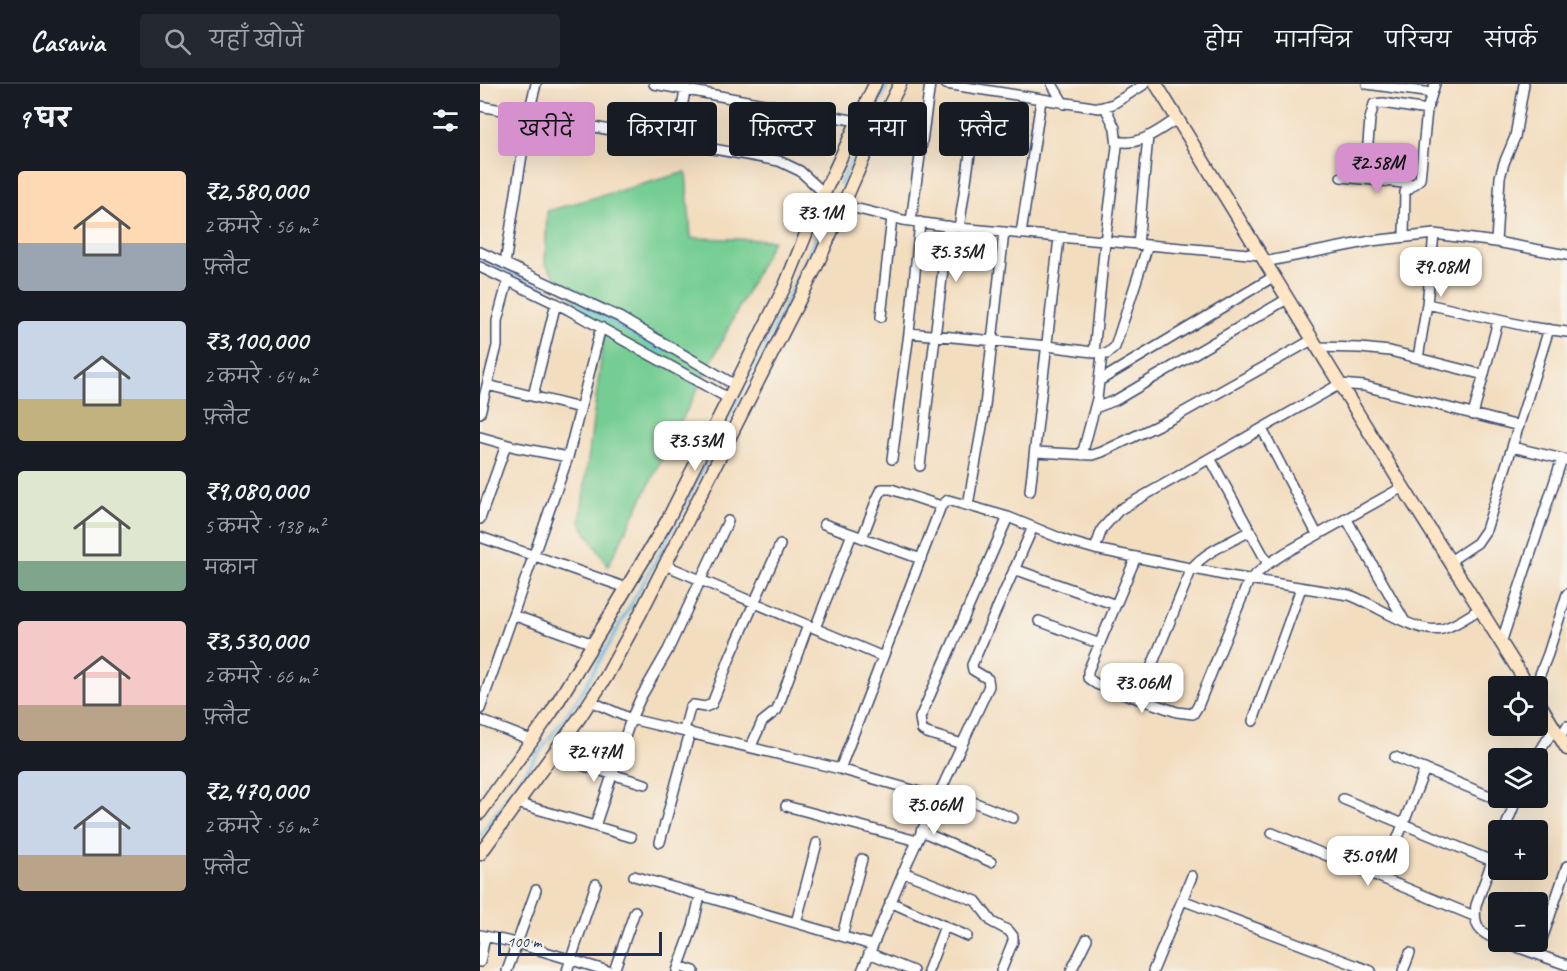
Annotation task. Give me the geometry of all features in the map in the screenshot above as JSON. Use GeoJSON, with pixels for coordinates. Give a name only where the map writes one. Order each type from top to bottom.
{"type":"FeatureCollection","features":[{"type":"Feature","properties":{"kind":"street"},"geometry":{"type":"LineString","coordinates":[[532,102],[536,84]]}},
{"type":"Feature","properties":{"kind":"street"},"geometry":{"type":"LineString","coordinates":[[654,84],[686,87],[848,119]]}},
{"type":"Feature","properties":{"kind":"street"},"geometry":{"type":"LineString","coordinates":[[480,854],[606,677],[816,267],[842,205],[900,84]]}},
{"type":"Feature","properties":{"kind":"street"},"geometry":{"type":"LineString","coordinates":[[892,459],[909,333],[916,222],[930,84]]}},
{"type":"Feature","properties":{"kind":"street"},"geometry":{"type":"LineString","coordinates":[[947,84],[1099,108],[1106,107],[1145,84]]}},
{"type":"Feature","properties":{"kind":"street"},"geometry":{"type":"LineString","coordinates":[[1052,84],[1065,104]]}},
{"type":"Feature","properties":{"kind":"street"},"geometry":{"type":"LineString","coordinates":[[1156,84],[1314,344],[1522,676]]}},
{"type":"Feature","properties":{"kind":"street"},"geometry":{"type":"LineString","coordinates":[[1367,84],[1434,88],[1427,110],[1421,175],[1415,184],[1406,189],[1404,196],[1404,236]]}},
{"type":"Feature","properties":{"kind":"street"},"geometry":{"type":"LineString","coordinates":[[1496,242],[1500,177],[1515,137],[1524,84]]}},
{"type":"Feature","properties":{"kind":"street"},"geometry":{"type":"LineString","coordinates":[[683,102],[686,87]]}},
{"type":"Feature","properties":{"kind":"street"},"geometry":{"type":"LineString","coordinates":[[865,102],[872,87]]}},
{"type":"Feature","properties":{"kind":"street"},"geometry":{"type":"LineString","coordinates":[[1021,234],[1041,100]]}},
{"type":"Feature","properties":{"kind":"street"},"geometry":{"type":"LineString","coordinates":[[1365,179],[1370,119],[1374,104],[1383,103],[1427,110]]}},
{"type":"Feature","properties":{"kind":"street"},"geometry":{"type":"LineString","coordinates":[[480,106],[498,110]]}},
{"type":"Feature","properties":{"kind":"street"},"geometry":{"type":"LineString","coordinates":[[1082,455],[1095,408],[1099,381],[1098,353],[1105,242],[1117,141],[1115,128],[1106,107]]}},
{"type":"Feature","properties":{"kind":"street"},"geometry":{"type":"LineString","coordinates":[[1117,141],[1128,144],[1148,136],[1177,119]]}},
{"type":"Feature","properties":{"kind":"street"},"geometry":{"type":"LineString","coordinates":[[909,333],[1110,353],[1115,347],[1143,245],[1148,136]]}},
{"type":"Feature","properties":{"kind":"street"},"geometry":{"type":"LineString","coordinates":[[480,813],[551,713],[667,521],[785,286],[848,141]]}},
{"type":"Feature","properties":{"kind":"street"},"geometry":{"type":"LineString","coordinates":[[717,150],[779,161],[800,171],[824,193]]}},
{"type":"Feature","properties":{"kind":"street"},"geometry":{"type":"LineString","coordinates":[[505,264],[522,156]]}},
{"type":"Feature","properties":{"kind":"street"},"geometry":{"type":"LineString","coordinates":[[959,228],[970,156]]}},
{"type":"Feature","properties":{"kind":"street"},"geometry":{"type":"LineString","coordinates":[[1341,177],[1415,184]]}},
{"type":"Feature","properties":{"kind":"street"},"geometry":{"type":"LineString","coordinates":[[842,205],[916,222],[959,228],[1262,258],[1404,236],[1434,234],[1567,255]]}},
{"type":"Feature","properties":{"kind":"street"},"geometry":{"type":"LineString","coordinates":[[881,317],[892,217]]}},
{"type":"Feature","properties":{"kind":"street"},"geometry":{"type":"LineString","coordinates":[[921,465],[948,226]]}},
{"type":"Feature","properties":{"kind":"street"},"geometry":{"type":"LineString","coordinates":[[968,505],[984,415],[1004,232]]}},
{"type":"Feature","properties":{"kind":"street"},"geometry":{"type":"LineString","coordinates":[[1418,358],[1427,304],[1434,234]]}},
{"type":"Feature","properties":{"kind":"street"},"geometry":{"type":"LineString","coordinates":[[1030,491],[1059,238]]}},
{"type":"Feature","properties":{"kind":"street"},"geometry":{"type":"LineString","coordinates":[[480,252],[619,318],[731,391]]}},
{"type":"Feature","properties":{"kind":"street"},"geometry":{"type":"LineString","coordinates":[[480,267],[731,391]]}},
{"type":"Feature","properties":{"kind":"street"},"geometry":{"type":"LineString","coordinates":[[1099,381],[1273,277]]}},
{"type":"Feature","properties":{"kind":"street"},"geometry":{"type":"LineString","coordinates":[[480,413],[497,346],[498,321],[508,280]]}},
{"type":"Feature","properties":{"kind":"street"},"geometry":{"type":"LineString","coordinates":[[1095,408],[1116,400],[1287,299]]}},
{"type":"Feature","properties":{"kind":"street"},"geometry":{"type":"LineString","coordinates":[[533,396],[556,303]]}},
{"type":"Feature","properties":{"kind":"street"},"geometry":{"type":"LineString","coordinates":[[1427,304],[1498,321],[1567,332]]}},
{"type":"Feature","properties":{"kind":"street"},"geometry":{"type":"LineString","coordinates":[[1473,415],[1498,321]]}},
{"type":"Feature","properties":{"kind":"street"},"geometry":{"type":"LineString","coordinates":[[480,709],[568,457],[601,327]]}},
{"type":"Feature","properties":{"kind":"street"},"geometry":{"type":"LineString","coordinates":[[1450,561],[1478,543],[1486,530],[1549,329]]}},
{"type":"Feature","properties":{"kind":"street"},"geometry":{"type":"LineString","coordinates":[[1035,452],[1093,455],[1175,417],[1314,344],[1390,351],[1484,375]]}},
{"type":"Feature","properties":{"kind":"street"},"geometry":{"type":"LineString","coordinates":[[1095,549],[1102,529],[1119,510],[1340,384],[1364,386],[1519,426]]}},
{"type":"Feature","properties":{"kind":"street"},"geometry":{"type":"LineString","coordinates":[[487,385],[580,408]]}},
{"type":"Feature","properties":{"kind":"street"},"geometry":{"type":"LineString","coordinates":[[1262,429],[1317,534]]}},
{"type":"Feature","properties":{"kind":"street"},"geometry":{"type":"LineString","coordinates":[[480,437],[506,445],[568,457]]}},
{"type":"Feature","properties":{"kind":"street"},"geometry":{"type":"LineString","coordinates":[[480,519],[506,445]]}},
{"type":"Feature","properties":{"kind":"street"},"geometry":{"type":"LineString","coordinates":[[1501,643],[1564,460],[1512,447]]}},
{"type":"Feature","properties":{"kind":"street"},"geometry":{"type":"LineString","coordinates":[[1210,458],[1268,564]]}},
{"type":"Feature","properties":{"kind":"street"},"geometry":{"type":"LineString","coordinates":[[1136,557],[1088,671],[1088,678],[1096,684],[1138,699],[1189,714],[1195,712],[1250,579],[1268,564],[1317,534],[1403,487]]}},
{"type":"Feature","properties":{"kind":"street"},"geometry":{"type":"LineString","coordinates":[[862,538],[882,489],[891,489],[941,506]]}},
{"type":"Feature","properties":{"kind":"street"},"geometry":{"type":"LineString","coordinates":[[840,769],[941,506],[948,500],[1008,517],[1067,541],[1095,549],[1356,597],[1428,629],[1440,629],[1480,609]]}},
{"type":"Feature","properties":{"kind":"street"},"geometry":{"type":"LineString","coordinates":[[962,744],[922,730],[920,718],[1008,517]]}},
{"type":"Feature","properties":{"kind":"street"},"geometry":{"type":"LineString","coordinates":[[1346,518],[1404,620]]}},
{"type":"Feature","properties":{"kind":"street"},"geometry":{"type":"LineString","coordinates":[[595,826],[631,718],[664,658],[728,521]]}},
{"type":"Feature","properties":{"kind":"street"},"geometry":{"type":"LineString","coordinates":[[824,524],[921,559]]}},
{"type":"Feature","properties":{"kind":"street"},"geometry":{"type":"LineString","coordinates":[[862,971],[919,836],[989,686],[988,679],[973,670],[972,665],[1033,527]]}},
{"type":"Feature","properties":{"kind":"street"},"geometry":{"type":"LineString","coordinates":[[1138,699],[1192,568],[1211,552],[1250,531]]}},
{"type":"Feature","properties":{"kind":"street"},"geometry":{"type":"LineString","coordinates":[[751,746],[762,722],[773,715],[780,704],[852,534]]}},
{"type":"Feature","properties":{"kind":"street"},"geometry":{"type":"LineString","coordinates":[[480,537],[627,588]]}},
{"type":"Feature","properties":{"kind":"street"},"geometry":{"type":"LineString","coordinates":[[660,842],[687,731],[690,708],[693,705],[705,707],[711,704],[780,544]]}},
{"type":"Feature","properties":{"kind":"street"},"geometry":{"type":"LineString","coordinates":[[665,565],[883,657]]}},
{"type":"Feature","properties":{"kind":"street"},"geometry":{"type":"LineString","coordinates":[[1014,569],[1116,605]]}},
{"type":"Feature","properties":{"kind":"street"},"geometry":{"type":"LineString","coordinates":[[1253,721],[1301,588]]}},
{"type":"Feature","properties":{"kind":"street"},"geometry":{"type":"LineString","coordinates":[[1539,676],[1567,594]]}},
{"type":"Feature","properties":{"kind":"street"},"geometry":{"type":"LineString","coordinates":[[513,615],[593,644]]}},
{"type":"Feature","properties":{"kind":"street"},"geometry":{"type":"LineString","coordinates":[[1040,621],[1100,644]]}},
{"type":"Feature","properties":{"kind":"street"},"geometry":{"type":"LineString","coordinates":[[590,702],[631,718],[939,793],[1013,818]]}},
{"type":"Feature","properties":{"kind":"street"},"geometry":{"type":"LineString","coordinates":[[1548,717],[1562,740]]}},
{"type":"Feature","properties":{"kind":"street"},"geometry":{"type":"LineString","coordinates":[[480,720],[531,740]]}},
{"type":"Feature","properties":{"kind":"street"},"geometry":{"type":"LineString","coordinates":[[1548,750],[1562,740],[1567,726]]}},
{"type":"Feature","properties":{"kind":"street"},"geometry":{"type":"LineString","coordinates":[[554,753],[584,766],[645,784]]}},
{"type":"Feature","properties":{"kind":"street"},"geometry":{"type":"LineString","coordinates":[[1395,756],[1488,792]]}},
{"type":"Feature","properties":{"kind":"street"},"geometry":{"type":"LineString","coordinates":[[1382,878],[1425,769]]}},
{"type":"Feature","properties":{"kind":"street"},"geometry":{"type":"LineString","coordinates":[[1342,799],[1488,859]]}},
{"type":"Feature","properties":{"kind":"street"},"geometry":{"type":"LineString","coordinates":[[517,803],[631,837]]}},
{"type":"Feature","properties":{"kind":"street"},"geometry":{"type":"LineString","coordinates":[[786,806],[919,836],[991,862]]}},
{"type":"Feature","properties":{"kind":"street"},"geometry":{"type":"LineString","coordinates":[[1272,833],[1474,916]]}},
{"type":"Feature","properties":{"kind":"street"},"geometry":{"type":"LineString","coordinates":[[796,923],[817,843]]}},
{"type":"Feature","properties":{"kind":"street"},"geometry":{"type":"LineString","coordinates":[[842,936],[862,859]]}},
{"type":"Feature","properties":{"kind":"street"},"geometry":{"type":"LineString","coordinates":[[1537,954],[1567,866]]}},
{"type":"Feature","properties":{"kind":"street"},"geometry":{"type":"LineString","coordinates":[[903,872],[976,901],[992,922],[1009,931],[1013,936],[1013,941],[1001,971]]}},
{"type":"Feature","properties":{"kind":"street"},"geometry":{"type":"LineString","coordinates":[[1488,872],[1474,916],[1476,926],[1488,935]]}},
{"type":"Feature","properties":{"kind":"street"},"geometry":{"type":"LineString","coordinates":[[634,876],[842,936],[913,971]]}},
{"type":"Feature","properties":{"kind":"street"},"geometry":{"type":"LineString","coordinates":[[1153,971],[1192,876]]}},
{"type":"Feature","properties":{"kind":"street"},"geometry":{"type":"LineString","coordinates":[[567,971],[596,884]]}},
{"type":"Feature","properties":{"kind":"street"},"geometry":{"type":"LineString","coordinates":[[507,971],[536,890]]}},
{"type":"Feature","properties":{"kind":"street"},"geometry":{"type":"LineString","coordinates":[[694,971],[678,969],[693,927],[700,896]]}},
{"type":"Feature","properties":{"kind":"street"},"geometry":{"type":"LineString","coordinates":[[1182,900],[1371,971]]}},
{"type":"Feature","properties":{"kind":"street"},"geometry":{"type":"LineString","coordinates":[[890,902],[967,936]]}},
{"type":"Feature","properties":{"kind":"street"},"geometry":{"type":"LineString","coordinates":[[614,971],[635,911]]}},
{"type":"Feature","properties":{"kind":"street"},"geometry":{"type":"LineString","coordinates":[[928,971],[945,926]]}},
{"type":"Feature","properties":{"kind":"street"},"geometry":{"type":"LineString","coordinates":[[480,962],[482,935],[608,971]]}},
{"type":"Feature","properties":{"kind":"street"},"geometry":{"type":"LineString","coordinates":[[1071,971],[1087,939]]}},
{"type":"Feature","properties":{"kind":"street"},"geometry":{"type":"LineString","coordinates":[[1531,952],[1567,965]]}},
{"type":"Feature","properties":{"kind":"street"},"geometry":{"type":"LineString","coordinates":[[1403,971],[1410,953]]}},
{"type":"Feature","properties":{"kind":"green space"},"geometry":{"type":"Polygon","coordinates":[[[686,172],[691,238],[773,240],[608,566],[580,522],[604,336],[545,264],[547,211],[686,172]]]}},
{"type":"Feature","properties":{"kind":"waterway"},"geometry":{"type":"LineString","coordinates":[[840,184],[888,84]]}},
{"type":"Feature","properties":{"kind":"waterway"},"geometry":{"type":"LineString","coordinates":[[480,835],[581,694],[662,549],[773,330],[820,230],[824,213]]}},
{"type":"Feature","properties":{"kind":"waterway"},"geometry":{"type":"LineString","coordinates":[[480,258],[593,312],[663,352]]}}]}
